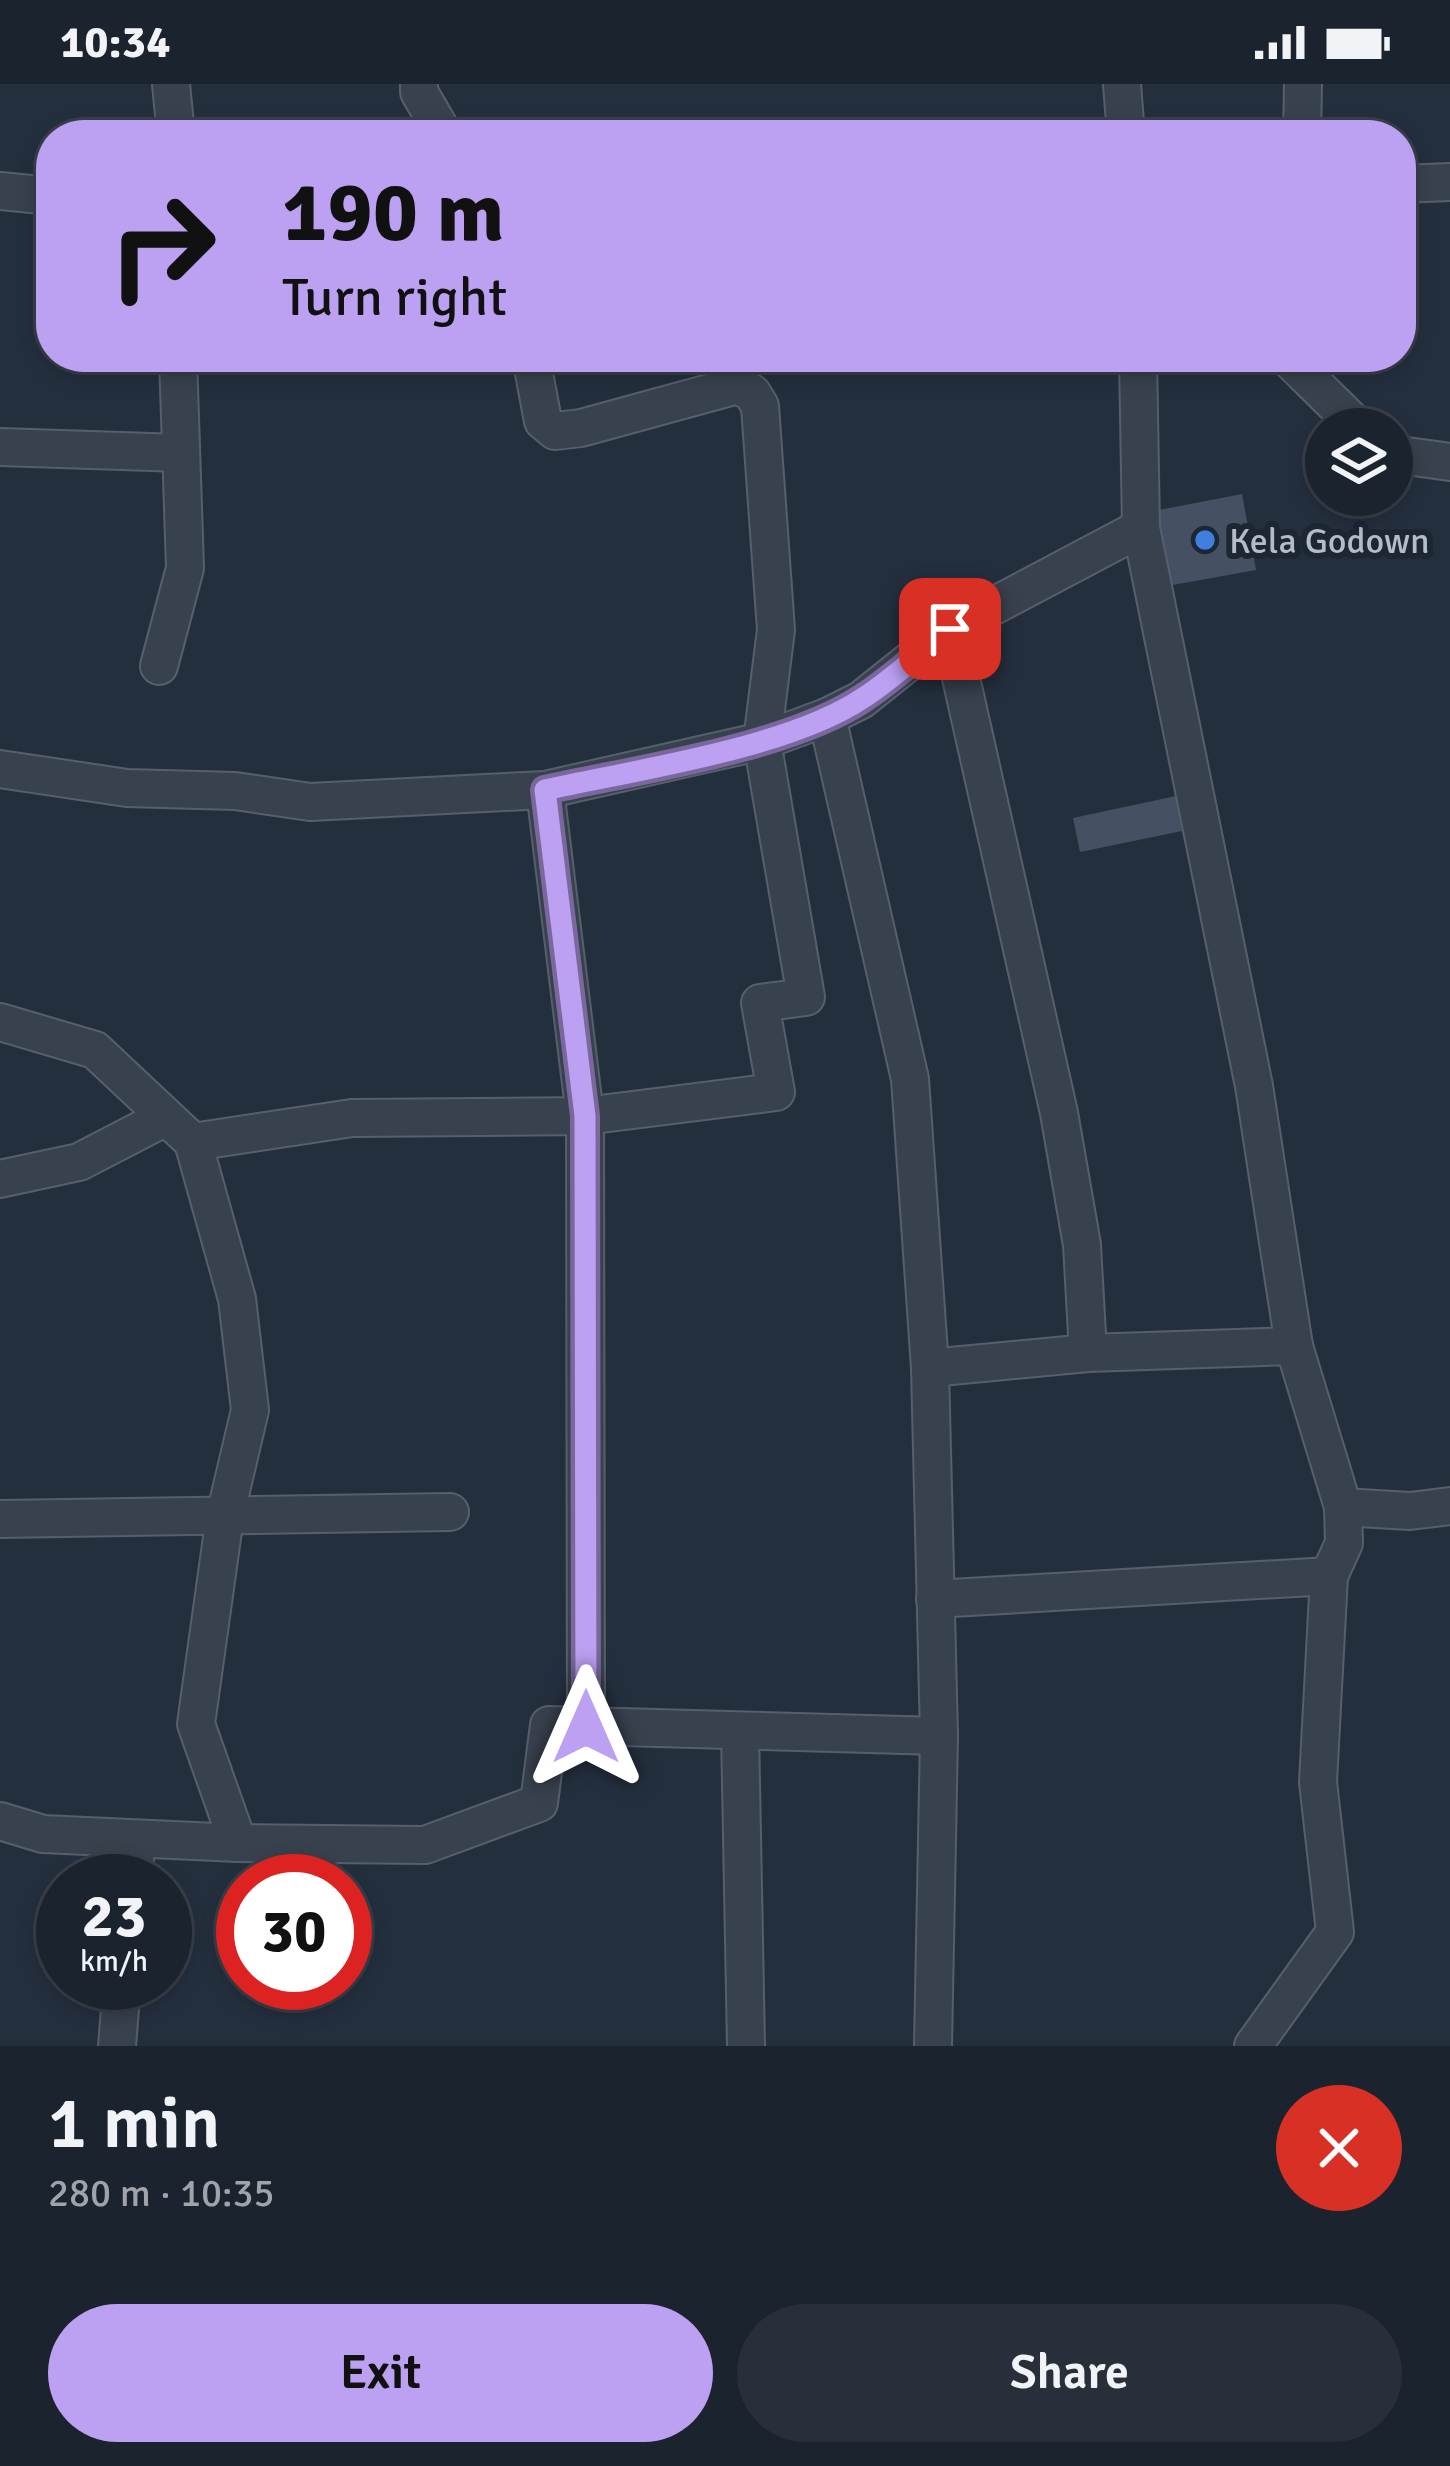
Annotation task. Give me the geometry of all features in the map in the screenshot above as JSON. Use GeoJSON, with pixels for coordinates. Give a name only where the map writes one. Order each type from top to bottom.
{"type":"FeatureCollection","features":[{"type":"Feature","properties":{"kind":"street"},"geometry":{"type":"LineString","coordinates":[[171,84],[175,120]]}},
{"type":"Feature","properties":{"kind":"street"},"geometry":{"type":"LineString","coordinates":[[418,84],[436,120]]}},
{"type":"Feature","properties":{"kind":"street"},"geometry":{"type":"LineString","coordinates":[[1122,84],[1125,120]]}},
{"type":"Feature","properties":{"kind":"street"},"geometry":{"type":"LineString","coordinates":[[1302,120],[1303,84]]}},
{"type":"Feature","properties":{"kind":"street"},"geometry":{"type":"LineString","coordinates":[[1416,183],[1450,182]]}},
{"type":"Feature","properties":{"kind":"street"},"geometry":{"type":"LineString","coordinates":[[0,191],[36,195]]}},
{"type":"Feature","properties":{"kind":"street"},"geometry":{"type":"LineString","coordinates":[[159,666],[184,568],[178,372]]}},
{"type":"Feature","properties":{"kind":"street"},"geometry":{"type":"LineString","coordinates":[[0,1179],[79,1162],[180,1130],[352,1118],[585,1116],[776,1092],[760,1003],[806,997],[762,741],[776,630],[760,406],[752,393],[738,386],[555,431],[543,421],[534,372]]}},
{"type":"Feature","properties":{"kind":"street"},"geometry":{"type":"LineString","coordinates":[[1138,372],[1141,528],[1254,1086],[1294,1346],[1343,1507],[1344,1543],[1329,1576],[1318,1781],[1335,1932],[1253,2046]]}},
{"type":"Feature","properties":{"kind":"street"},"geometry":{"type":"LineString","coordinates":[[1301,372],[1338,408]]}},
{"type":"Feature","properties":{"kind":"street"},"geometry":{"type":"LineString","coordinates":[[0,447],[181,453]]}},
{"type":"Feature","properties":{"kind":"street"},"geometry":{"type":"LineString","coordinates":[[1413,457],[1450,462]]}},
{"type":"Feature","properties":{"kind":"street"},"geometry":{"type":"LineString","coordinates":[[0,769],[127,788],[235,791],[310,802],[545,790],[762,741],[827,717],[862,700],[950,629],[1141,528]]}},
{"type":"Feature","properties":{"kind":"street"},"geometry":{"type":"LineString","coordinates":[[950,629],[1059,1113],[1082,1245],[1088,1353]]}},
{"type":"Feature","properties":{"kind":"street"},"geometry":{"type":"LineString","coordinates":[[827,717],[910,1079],[930,1369],[939,1736],[933,2046]]}},
{"type":"Feature","properties":{"kind":"street"},"geometry":{"type":"LineString","coordinates":[[545,790],[585,1116],[586,1727]]}},
{"type":"Feature","properties":{"kind":"street"},"geometry":{"type":"LineString","coordinates":[[0,1022],[95,1050],[180,1130],[237,1299],[250,1410],[225,1516],[196,1724],[238,1844]]}},
{"type":"Feature","properties":{"kind":"street"},"geometry":{"type":"LineString","coordinates":[[930,1369],[1088,1353],[1294,1346]]}},
{"type":"Feature","properties":{"kind":"street"},"geometry":{"type":"LineString","coordinates":[[1343,1507],[1410,1511],[1450,1506]]}},
{"type":"Feature","properties":{"kind":"street"},"geometry":{"type":"LineString","coordinates":[[0,1519],[450,1512]]}},
{"type":"Feature","properties":{"kind":"street"},"geometry":{"type":"LineString","coordinates":[[935,1599],[1329,1576]]}},
{"type":"Feature","properties":{"kind":"street"},"geometry":{"type":"LineString","coordinates":[[0,1821],[44,1834],[238,1844],[425,1845],[539,1803],[549,1725],[939,1736]]}},
{"type":"Feature","properties":{"kind":"street"},"geometry":{"type":"LineString","coordinates":[[740,1731],[746,2046]]}},
{"type":"Feature","properties":{"kind":"street"},"geometry":{"type":"LineString","coordinates":[[136,1854],[137,1839]]}},
{"type":"Feature","properties":{"kind":"street"},"geometry":{"type":"LineString","coordinates":[[117,2046],[120,2010]]}},
{"type":"Feature","properties":{"kind":"building","name":"Kela Godown"},"geometry":{"type":"Polygon","coordinates":[[[1242,494],[1256,570],[1167,586],[1154,511],[1242,494]]]}},
{"type":"Feature","properties":{"kind":"building"},"geometry":{"type":"Polygon","coordinates":[[[1176,796],[1182,831],[1080,852],[1073,818],[1176,796]]]}},
{"type":"Feature","properties":{"kind":"place","name":"Kela Godown"},"geometry":{"type":"Point","coordinates":[1205,540]}},
{"type":"Feature","properties":{"kind":"route"},"geometry":{"type":"LineString","coordinates":[[586,1727],[585,1116],[545,790],[762,741],[827,717],[862,700],[950,629]]}}]}
